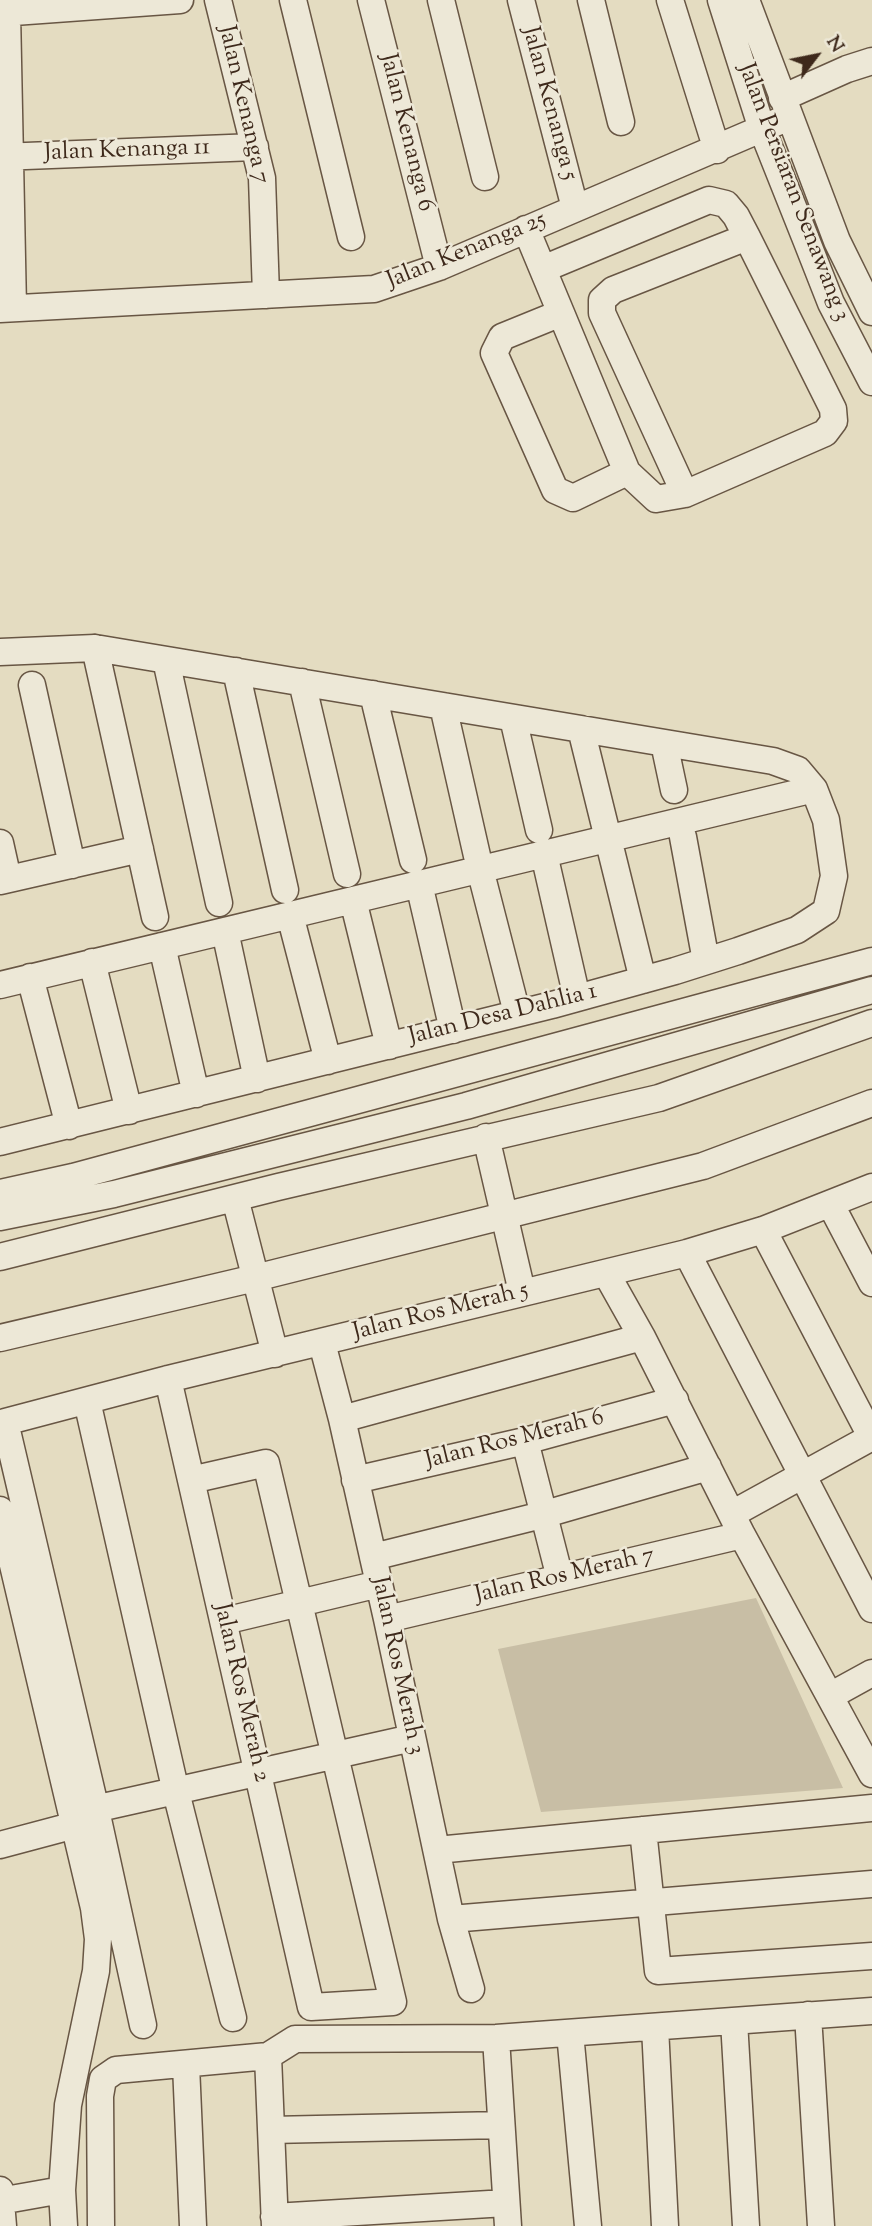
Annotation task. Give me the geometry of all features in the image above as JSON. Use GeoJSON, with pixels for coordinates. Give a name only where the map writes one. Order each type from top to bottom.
{"type":"FeatureCollection","features":[{"type":"Feature","properties":{"kind":"street"},"geometry":{"type":"LineString","coordinates":[[6,308],[4,13],[66,4],[180,0]]}},
{"type":"Feature","properties":{"kind":"street"},"geometry":{"type":"LineString","coordinates":[[293,0],[351,237]]}},
{"type":"Feature","properties":{"kind":"street","name":"Jalan Kenanga 6"},"geometry":{"type":"LineString","coordinates":[[370,0],[439,267]]}},
{"type":"Feature","properties":{"kind":"street"},"geometry":{"type":"LineString","coordinates":[[441,0],[485,177]]}},
{"type":"Feature","properties":{"kind":"street","name":"Jalan Kenanga 5"},"geometry":{"type":"LineString","coordinates":[[521,0],[575,208]]}},
{"type":"Feature","properties":{"kind":"street"},"geometry":{"type":"LineString","coordinates":[[591,0],[621,122]]}},
{"type":"Feature","properties":{"kind":"street"},"geometry":{"type":"LineString","coordinates":[[670,0],[717,150]]}},
{"type":"Feature","properties":{"kind":"street","name":"Jalan Persiaran Senawang 3"},"geometry":{"type":"LineString","coordinates":[[721,0],[762,129],[831,303],[872,382]]}},
{"type":"Feature","properties":{"kind":"street","name":"Jalan Persiaran Senawang 3"},"geometry":{"type":"LineString","coordinates":[[746,0],[837,241],[872,312]]}},
{"type":"Feature","properties":{"kind":"street","name":"Jalan Kenanga 7"},"geometry":{"type":"LineString","coordinates":[[221,1],[262,178],[267,295]]}},
{"type":"Feature","properties":{"kind":"street","name":"Jalan Kenanga 25"},"geometry":{"type":"LineString","coordinates":[[6,308],[374,289],[439,267],[717,150],[762,129],[786,108],[847,69],[872,61]]}},
{"type":"Feature","properties":{"kind":"street","name":"Jalan Kenanga 11"},"geometry":{"type":"LineString","coordinates":[[4,157],[255,147]]}},
{"type":"Feature","properties":{"kind":"street"},"geometry":{"type":"LineString","coordinates":[[526,229],[627,472],[656,499],[685,494],[825,433],[834,421],[833,409],[747,237],[726,204],[709,200],[543,269]]}},
{"type":"Feature","properties":{"kind":"street"},"geometry":{"type":"LineString","coordinates":[[685,494],[602,313],[602,300],[613,290],[747,237]]}},
{"type":"Feature","properties":{"kind":"street"},"geometry":{"type":"LineString","coordinates":[[561,313],[502,337],[494,353],[555,490],[573,498],[627,472]]}},
{"type":"Feature","properties":{"kind":"street"},"geometry":{"type":"LineString","coordinates":[[95,648],[155,917]]}},
{"type":"Feature","properties":{"kind":"street","name":"Jalan Desa Dahlia 1"},"geometry":{"type":"LineString","coordinates":[[0,652],[95,648],[773,761],[798,770],[814,789],[826,820],[834,876],[826,911],[797,930],[706,961],[453,1030],[69,1126],[0,1140]]}},
{"type":"Feature","properties":{"kind":"street"},"geometry":{"type":"LineString","coordinates":[[166,660],[219,903]]}},
{"type":"Feature","properties":{"kind":"street"},"geometry":{"type":"LineString","coordinates":[[236,671],[287,902],[328,1061]]}},
{"type":"Feature","properties":{"kind":"street"},"geometry":{"type":"LineString","coordinates":[[302,682],[389,1046]]}},
{"type":"Feature","properties":{"kind":"street"},"geometry":{"type":"LineString","coordinates":[[32,685],[72,865]]}},
{"type":"Feature","properties":{"kind":"street"},"geometry":{"type":"LineString","coordinates":[[373,694],[453,1030]]}},
{"type":"Feature","properties":{"kind":"street"},"geometry":{"type":"LineString","coordinates":[[443,706],[480,869],[517,1013]]}},
{"type":"Feature","properties":{"kind":"street"},"geometry":{"type":"LineString","coordinates":[[513,718],[577,998]]}},
{"type":"Feature","properties":{"kind":"street"},"geometry":{"type":"LineString","coordinates":[[581,729],[643,980]]}},
{"type":"Feature","properties":{"kind":"street"},"geometry":{"type":"LineString","coordinates":[[664,743],[674,790]]}},
{"type":"Feature","properties":{"kind":"street"},"geometry":{"type":"LineString","coordinates":[[0,985],[225,931],[287,902],[416,872],[480,869],[542,842],[608,838],[814,789]]}},
{"type":"Feature","properties":{"kind":"street"},"geometry":{"type":"LineString","coordinates":[[683,837],[706,961]]}},
{"type":"Feature","properties":{"kind":"street"},"geometry":{"type":"LineString","coordinates":[[0,843],[4,880],[140,849]]}},
{"type":"Feature","properties":{"kind":"street"},"geometry":{"type":"LineString","coordinates":[[225,931],[257,1079]]}},
{"type":"Feature","properties":{"kind":"street"},"geometry":{"type":"LineString","coordinates":[[162,946],[196,1094]]}},
{"type":"Feature","properties":{"kind":"street"},"geometry":{"type":"LineString","coordinates":[[0,1193],[73,1177],[872,961]]}},
{"type":"Feature","properties":{"kind":"street"},"geometry":{"type":"LineString","coordinates":[[92,962],[129,1111]]}},
{"type":"Feature","properties":{"kind":"street"},"geometry":{"type":"LineString","coordinates":[[30,977],[69,1126]]}},
{"type":"Feature","properties":{"kind":"street"},"geometry":{"type":"LineString","coordinates":[[0,1217],[114,1194],[452,1110],[867,992],[872,1022],[659,1098],[486,1137],[0,1257]]}},
{"type":"Feature","properties":{"kind":"street"},"geometry":{"type":"LineString","coordinates":[[0,1338],[255,1279],[703,1166],[872,1103]]}},
{"type":"Feature","properties":{"kind":"street"},"geometry":{"type":"LineString","coordinates":[[486,1137],[522,1292]]}},
{"type":"Feature","properties":{"kind":"street","name":"Jalan Ros Merah 5"},"geometry":{"type":"LineString","coordinates":[[2,1415],[87,1401],[687,1253],[763,1230],[872,1187]]}},
{"type":"Feature","properties":{"kind":"street"},"geometry":{"type":"LineString","coordinates":[[235,1198],[275,1354]]}},
{"type":"Feature","properties":{"kind":"street"},"geometry":{"type":"LineString","coordinates":[[831,1205],[872,1283]]}},
{"type":"Feature","properties":{"kind":"street"},"geometry":{"type":"LineString","coordinates":[[763,1230],[872,1438]]}},
{"type":"Feature","properties":{"kind":"street"},"geometry":{"type":"LineString","coordinates":[[687,1253],[872,1609]]}},
{"type":"Feature","properties":{"kind":"street"},"geometry":{"type":"LineString","coordinates":[[607,1273],[675,1400],[737,1525],[872,1774]]}},
{"type":"Feature","properties":{"kind":"street"},"geometry":{"type":"LineString","coordinates":[[342,1419],[642,1337]]}},
{"type":"Feature","properties":{"kind":"street","name":"Jalan Ros Merah 3"},"geometry":{"type":"LineString","coordinates":[[322,1343],[387,1619],[451,1919],[471,1989]]}},
{"type":"Feature","properties":{"kind":"street","name":"Jalan Ros Merah 2"},"geometry":{"type":"LineString","coordinates":[[168,1379],[311,2007],[393,2002],[335,1755]]}},
{"type":"Feature","properties":{"kind":"street","name":"Jalan Ros Merah 6"},"geometry":{"type":"LineString","coordinates":[[355,1480],[525,1441],[675,1400]]}},
{"type":"Feature","properties":{"kind":"street"},"geometry":{"type":"LineString","coordinates":[[87,1401],[176,1792],[233,2018]]}},
{"type":"Feature","properties":{"kind":"street"},"geometry":{"type":"LineString","coordinates":[[2,1415],[81,1816],[98,1939],[96,1971],[68,2105],[62,2190],[64,2226]]}},
{"type":"Feature","properties":{"kind":"street","name":"Jalan Ros Merah 7"},"geometry":{"type":"LineString","coordinates":[[387,1619],[560,1578],[737,1525],[802,1476],[872,1438]]}},
{"type":"Feature","properties":{"kind":"street"},"geometry":{"type":"LineString","coordinates":[[525,1441],[560,1578]]}},
{"type":"Feature","properties":{"kind":"street"},"geometry":{"type":"LineString","coordinates":[[191,1480],[266,1463],[335,1755]]}},
{"type":"Feature","properties":{"kind":"street"},"geometry":{"type":"LineString","coordinates":[[373,1557],[542,1514],[708,1467]]}},
{"type":"Feature","properties":{"kind":"street"},"geometry":{"type":"LineString","coordinates":[[0,1510],[81,1816],[143,2025]]}},
{"type":"Feature","properties":{"kind":"street"},"geometry":{"type":"LineString","coordinates":[[224,1621],[379,1584]]}},
{"type":"Feature","properties":{"kind":"street"},"geometry":{"type":"LineString","coordinates":[[830,1696],[872,1673]]}},
{"type":"Feature","properties":{"kind":"street"},"geometry":{"type":"LineString","coordinates":[[0,1844],[81,1816],[412,1738]]}},
{"type":"Feature","properties":{"kind":"street"},"geometry":{"type":"LineString","coordinates":[[437,1850],[872,1808]]}},
{"type":"Feature","properties":{"kind":"street"},"geometry":{"type":"LineString","coordinates":[[643,1830],[658,1971],[872,1956]]}},
{"type":"Feature","properties":{"kind":"street"},"geometry":{"type":"LineString","coordinates":[[451,1919],[872,1884]]}},
{"type":"Feature","properties":{"kind":"street"},"geometry":{"type":"LineString","coordinates":[[101,2226],[100,2096],[103,2079],[116,2070],[268,2056],[295,2039],[496,2038],[872,2011]]}},
{"type":"Feature","properties":{"kind":"street"},"geometry":{"type":"LineString","coordinates":[[808,2015],[821,2226]]}},
{"type":"Feature","properties":{"kind":"street"},"geometry":{"type":"LineString","coordinates":[[734,2021],[746,2226]]}},
{"type":"Feature","properties":{"kind":"street"},"geometry":{"type":"LineString","coordinates":[[654,2027],[665,2226]]}},
{"type":"Feature","properties":{"kind":"street"},"geometry":{"type":"LineString","coordinates":[[570,2033],[588,2226]]}},
{"type":"Feature","properties":{"kind":"street"},"geometry":{"type":"LineString","coordinates":[[268,2056],[275,2221],[507,2215],[496,2038]]}},
{"type":"Feature","properties":{"kind":"street"},"geometry":{"type":"LineString","coordinates":[[186,2065],[194,2226]]}},
{"type":"Feature","properties":{"kind":"street"},"geometry":{"type":"LineString","coordinates":[[271,2130],[501,2125]]}},
{"type":"Feature","properties":{"kind":"street"},"geometry":{"type":"LineString","coordinates":[[1,2205],[62,2190]]}},
{"type":"Feature","properties":{"kind":"shaded area"},"geometry":{"type":"Polygon","coordinates":[[[756,1598],[843,1788],[541,1812],[498,1649],[756,1598]]]}}]}
